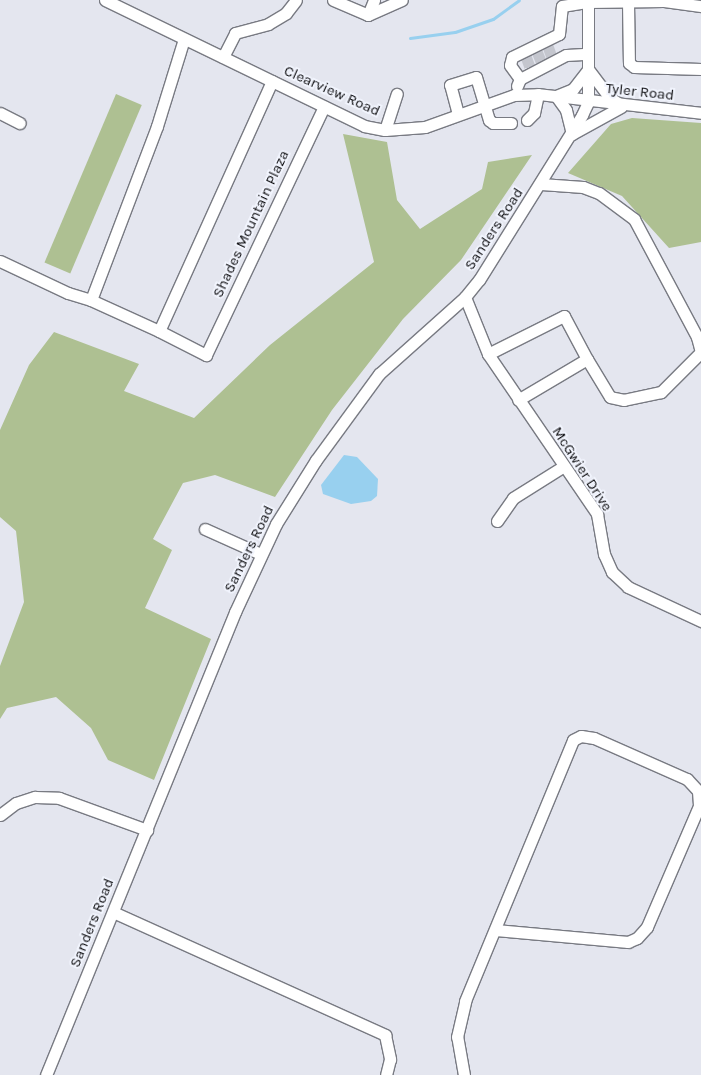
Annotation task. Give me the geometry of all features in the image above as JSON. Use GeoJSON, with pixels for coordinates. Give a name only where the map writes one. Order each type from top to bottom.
{"type":"FeatureCollection","features":[{"type":"Feature","properties":{"kind":"street","name":"Clearview Road"},"geometry":{"type":"LineString","coordinates":[[105,0],[364,126],[385,130],[425,127],[514,94],[538,94],[588,102]]}},
{"type":"Feature","properties":{"kind":"street"},"geometry":{"type":"LineString","coordinates":[[223,57],[236,33],[268,24],[286,13],[296,0]]}},
{"type":"Feature","properties":{"kind":"street"},"geometry":{"type":"LineString","coordinates":[[333,0],[368,15],[402,0]]}},
{"type":"Feature","properties":{"kind":"street"},"geometry":{"type":"LineString","coordinates":[[368,15],[374,0]]}},
{"type":"Feature","properties":{"kind":"street"},"geometry":{"type":"LineString","coordinates":[[566,55],[559,34],[562,6],[588,1],[701,6]]}},
{"type":"Feature","properties":{"kind":"street","name":"Tyler Road"},"geometry":{"type":"LineString","coordinates":[[588,1],[588,102],[701,114]]}},
{"type":"Feature","properties":{"kind":"street"},"geometry":{"type":"LineString","coordinates":[[628,2],[629,63],[634,67],[701,69]]}},
{"type":"Feature","properties":{"kind":"street"},"geometry":{"type":"LineString","coordinates":[[514,94],[528,62],[544,54],[559,34]]}},
{"type":"Feature","properties":{"kind":"street"},"geometry":{"type":"LineString","coordinates":[[91,300],[157,126],[184,39]]}},
{"type":"Feature","properties":{"kind":"street"},"geometry":{"type":"LineString","coordinates":[[520,79],[510,65],[512,57],[528,62],[544,54],[588,54]]}},
{"type":"Feature","properties":{"kind":"street"},"geometry":{"type":"LineString","coordinates":[[588,69],[610,98],[622,106],[606,112],[572,134],[566,110],[556,96],[573,89],[588,69]]}},
{"type":"Feature","properties":{"kind":"street"},"geometry":{"type":"LineString","coordinates":[[458,114],[450,88],[453,82],[476,77],[486,103],[489,120],[511,123]]}},
{"type":"Feature","properties":{"kind":"street"},"geometry":{"type":"LineString","coordinates":[[0,261],[68,293],[91,300],[159,331],[272,81]]}},
{"type":"Feature","properties":{"kind":"street"},"geometry":{"type":"LineString","coordinates":[[385,130],[397,94]]}},
{"type":"Feature","properties":{"kind":"street"},"geometry":{"type":"LineString","coordinates":[[527,120],[534,113],[538,94]]}},
{"type":"Feature","properties":{"kind":"street","name":"Sanders Road"},"geometry":{"type":"LineString","coordinates":[[46,1075],[261,554],[316,460],[379,374],[465,297],[479,280],[572,134],[588,102]]}},
{"type":"Feature","properties":{"kind":"street","name":"Shades Mountain Plaza"},"geometry":{"type":"LineString","coordinates":[[159,331],[206,354],[324,107]]}},
{"type":"Feature","properties":{"kind":"street"},"geometry":{"type":"LineString","coordinates":[[0,113],[20,123]]}},
{"type":"Feature","properties":{"kind":"street"},"geometry":{"type":"LineString","coordinates":[[488,354],[564,316],[610,397],[624,400],[661,392],[701,352],[697,337],[634,219],[599,193],[583,187],[541,184]]}},
{"type":"Feature","properties":{"kind":"street","name":"McGwier Drive"},"geometry":{"type":"LineString","coordinates":[[465,297],[488,354],[596,514],[608,564],[619,581],[701,621]]}},
{"type":"Feature","properties":{"kind":"street"},"geometry":{"type":"LineString","coordinates":[[518,400],[587,359]]}},
{"type":"Feature","properties":{"kind":"street"},"geometry":{"type":"LineString","coordinates":[[497,521],[513,498],[564,466]]}},
{"type":"Feature","properties":{"kind":"street"},"geometry":{"type":"LineString","coordinates":[[205,529],[261,554]]}},
{"type":"Feature","properties":{"kind":"street"},"geometry":{"type":"LineString","coordinates":[[464,1075],[457,1037],[463,1010],[573,740],[581,736],[594,738],[687,779],[698,791],[699,806],[647,927],[637,938],[628,942],[496,930]]}},
{"type":"Feature","properties":{"kind":"street"},"geometry":{"type":"LineString","coordinates":[[0,815],[16,803],[35,797],[59,798],[147,830]]}},
{"type":"Feature","properties":{"kind":"street"},"geometry":{"type":"LineString","coordinates":[[113,912],[384,1035],[390,1059],[386,1075]]}},
{"type":"Feature","properties":{"kind":"green space"},"geometry":{"type":"Polygon","coordinates":[[[116,94],[142,105],[70,273],[44,262],[116,94]]]}},
{"type":"Feature","properties":{"kind":"green space"},"geometry":{"type":"Polygon","coordinates":[[[632,118],[701,123],[701,242],[669,248],[622,196],[568,173],[611,124],[632,118]]]}},
{"type":"Feature","properties":{"kind":"green space"},"geometry":{"type":"Polygon","coordinates":[[[343,134],[387,142],[397,200],[420,229],[482,189],[488,162],[532,155],[461,260],[403,319],[332,410],[275,497],[215,475],[183,483],[153,539],[172,550],[145,608],[211,639],[154,780],[108,760],[91,728],[56,697],[7,708],[0,719],[0,666],[24,602],[16,531],[0,517],[0,430],[29,365],[54,332],[139,364],[124,391],[194,418],[270,345],[374,262],[343,134]]]}},
{"type":"Feature","properties":{"kind":"water"},"geometry":{"type":"Polygon","coordinates":[[[344,455],[357,457],[378,479],[377,496],[371,501],[351,504],[323,494],[321,485],[344,455]]]}},
{"type":"Feature","properties":{"kind":"waterway"},"geometry":{"type":"LineString","coordinates":[[410,38],[455,32],[493,19],[519,0]]}},
{"type":"Feature","properties":{"kind":"tunnel"},"geometry":{"type":"LineString","coordinates":[[548,46],[552,57]]}},
{"type":"Feature","properties":{"kind":"tunnel"},"geometry":{"type":"LineString","coordinates":[[537,51],[541,61]]}},
{"type":"Feature","properties":{"kind":"tunnel"},"geometry":{"type":"LineString","coordinates":[[526,56],[530,67]]}}]}
